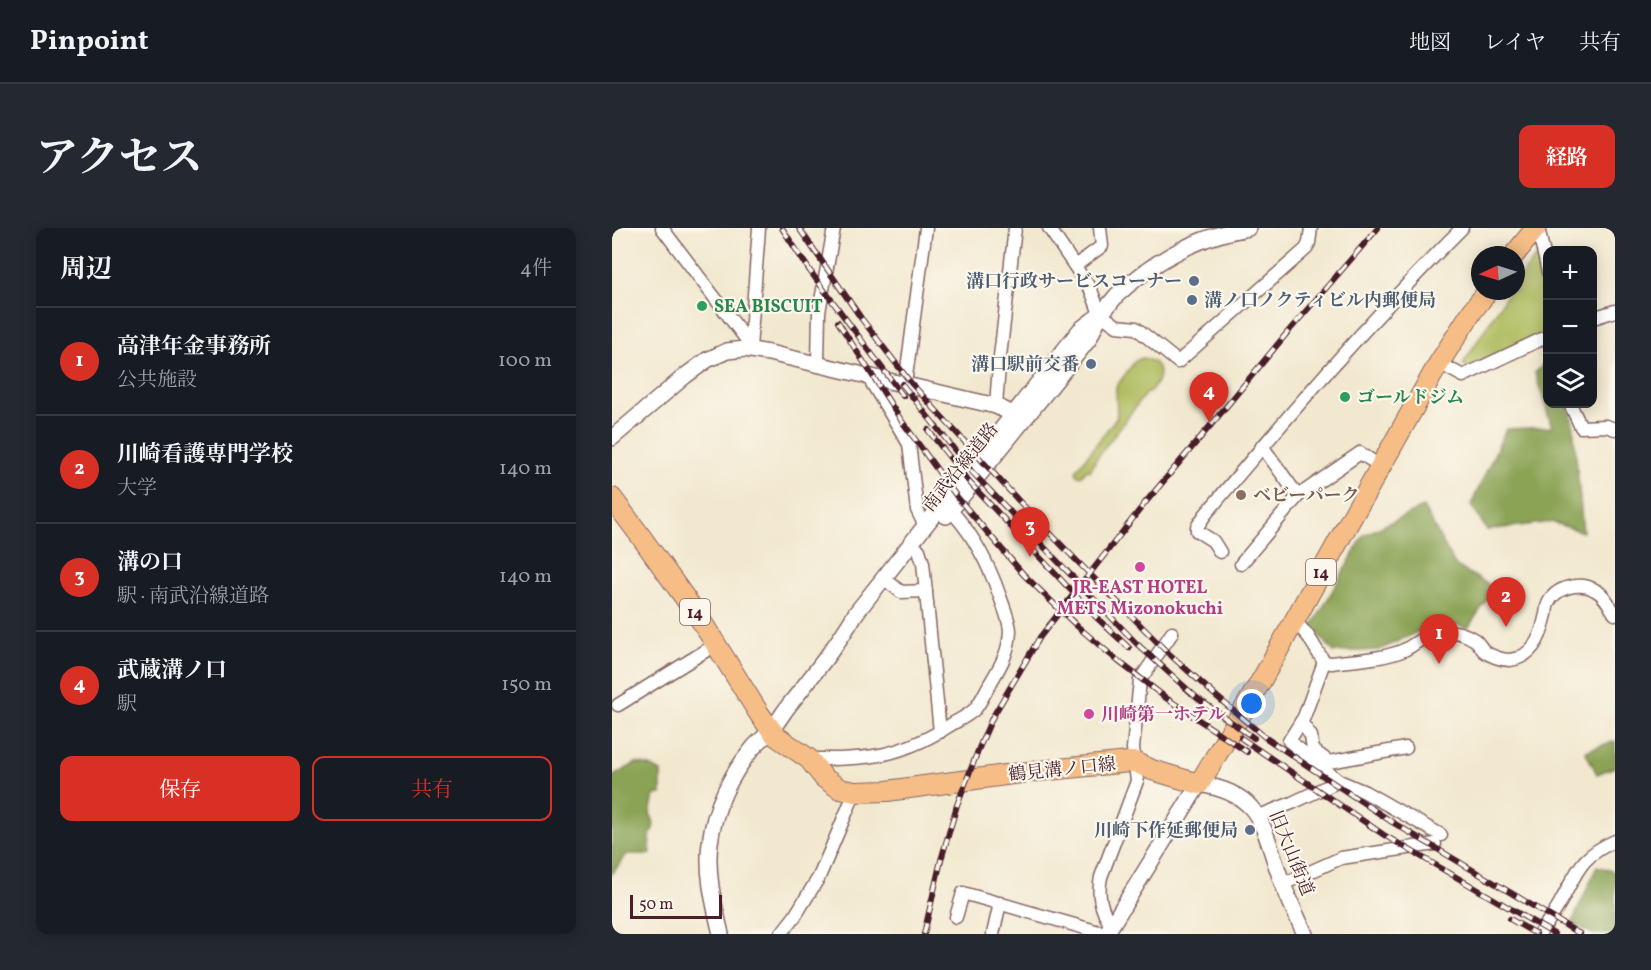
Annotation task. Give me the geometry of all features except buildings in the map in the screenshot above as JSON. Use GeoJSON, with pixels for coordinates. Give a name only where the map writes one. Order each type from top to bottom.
{"type":"FeatureCollection","features":[{"type":"Feature","properties":{"kind":"main road"},"geometry":{"type":"LineString","coordinates":[[1522,246],[1537,228]]}},
{"type":"Feature","properties":{"kind":"main road","name":"14"},"geometry":{"type":"LineString","coordinates":[[1199,784],[1261,681],[1439,363],[1481,300]]}},
{"type":"Feature","properties":{"kind":"main road","name":"14"},"geometry":{"type":"LineString","coordinates":[[612,498],[689,604],[771,729]]}},
{"type":"Feature","properties":{"kind":"main road","name":"鶴見溝ノ口線"},"geometry":{"type":"LineString","coordinates":[[771,729],[776,736],[809,759],[829,782],[840,789],[855,792],[1124,762],[1135,762],[1152,770],[1199,784]]}},
{"type":"Feature","properties":{"kind":"street"},"geometry":{"type":"LineString","coordinates":[[662,228],[746,339],[750,349]]}},
{"type":"Feature","properties":{"kind":"street"},"geometry":{"type":"LineString","coordinates":[[750,349],[759,228]]}},
{"type":"Feature","properties":{"kind":"street"},"geometry":{"type":"LineString","coordinates":[[818,364],[819,312],[834,228]]}},
{"type":"Feature","properties":{"kind":"street"},"geometry":{"type":"LineString","coordinates":[[905,384],[926,228]]}},
{"type":"Feature","properties":{"kind":"street"},"geometry":{"type":"LineString","coordinates":[[996,406],[1015,228]]}},
{"type":"Feature","properties":{"kind":"street"},"geometry":{"type":"LineString","coordinates":[[1049,228],[1091,290],[1100,314],[1118,326],[1136,328],[1178,362],[1306,249],[1310,243],[1311,228]]}},
{"type":"Feature","properties":{"kind":"street"},"geometry":{"type":"LineString","coordinates":[[1075,266],[1102,246],[1100,228]]}},
{"type":"Feature","properties":{"kind":"street","name":"南武沿線道路"},"geometry":{"type":"LineString","coordinates":[[721,934],[710,880],[709,856],[712,831],[721,800],[732,777],[754,747],[771,729],[841,639],[856,614],[925,526],[1089,339],[1100,314],[1116,297],[1162,260],[1190,244],[1211,236],[1248,228]]}},
{"type":"Feature","properties":{"kind":"street"},"geometry":{"type":"LineString","coordinates":[[1220,552],[1213,541],[1197,531],[1197,527],[1262,446],[1420,270],[1462,228]]}},
{"type":"Feature","properties":{"kind":"street"},"geometry":{"type":"LineString","coordinates":[[1537,228],[1543,252]]}},
{"type":"Feature","properties":{"kind":"street"},"geometry":{"type":"LineString","coordinates":[[1597,317],[1615,311]]}},
{"type":"Feature","properties":{"kind":"street"},"geometry":{"type":"LineString","coordinates":[[1439,363],[1463,376],[1543,338]]}},
{"type":"Feature","properties":{"kind":"street"},"geometry":{"type":"LineString","coordinates":[[612,438],[707,360],[727,351],[750,349],[996,406],[1018,418]]}},
{"type":"Feature","properties":{"kind":"street"},"geometry":{"type":"LineString","coordinates":[[867,375],[909,444],[917,510],[925,526]]}},
{"type":"Feature","properties":{"kind":"street"},"geometry":{"type":"LineString","coordinates":[[1572,408],[1581,427],[1606,426],[1615,429]]}},
{"type":"Feature","properties":{"kind":"street","name":"南武沿線道路"},"geometry":{"type":"LineString","coordinates":[[841,639],[863,619],[919,550],[1018,418]]}},
{"type":"Feature","properties":{"kind":"street"},"geometry":{"type":"LineString","coordinates":[[1262,446],[1298,496]]}},
{"type":"Feature","properties":{"kind":"street"},"geometry":{"type":"LineString","coordinates":[[1241,564],[1298,496],[1360,453],[1380,466]]}},
{"type":"Feature","properties":{"kind":"street"},"geometry":{"type":"LineString","coordinates":[[809,759],[845,760],[883,756],[904,750],[939,732],[974,709],[1006,657],[1010,630],[1000,597],[986,561],[973,538],[950,510]]}},
{"type":"Feature","properties":{"kind":"street"},"geometry":{"type":"LineString","coordinates":[[919,550],[923,563],[939,732]]}},
{"type":"Feature","properties":{"kind":"street"},"geometry":{"type":"LineString","coordinates":[[891,584],[901,592],[926,591]]}},
{"type":"Feature","properties":{"kind":"street"},"geometry":{"type":"LineString","coordinates":[[1324,662],[1332,663],[1386,655],[1404,650],[1420,638],[1442,631],[1460,632],[1476,641],[1485,652],[1496,658],[1509,660],[1521,657],[1532,651],[1538,640],[1548,605],[1554,595],[1563,589],[1576,586],[1593,588],[1605,597],[1615,614]]}},
{"type":"Feature","properties":{"kind":"street"},"geometry":{"type":"LineString","coordinates":[[1294,620],[1308,636],[1324,662]]}},
{"type":"Feature","properties":{"kind":"street"},"geometry":{"type":"LineString","coordinates":[[1107,931],[1099,887],[1137,781],[1133,748],[1140,680],[1172,633]]}},
{"type":"Feature","properties":{"kind":"street"},"geometry":{"type":"LineString","coordinates":[[618,705],[715,645]]}},
{"type":"Feature","properties":{"kind":"street"},"geometry":{"type":"LineString","coordinates":[[1282,884],[1341,858],[1438,839],[1365,792],[1340,780],[1289,741],[1304,717],[1324,662]]}},
{"type":"Feature","properties":{"kind":"street"},"geometry":{"type":"LineString","coordinates":[[1301,722],[1311,736],[1313,750],[1329,762],[1406,748]]}},
{"type":"Feature","properties":{"kind":"street"},"geometry":{"type":"LineString","coordinates":[[1259,816],[1340,780]]}},
{"type":"Feature","properties":{"kind":"street"},"geometry":{"type":"LineString","coordinates":[[1107,931],[1199,784]]}},
{"type":"Feature","properties":{"kind":"street","name":"旧大山街道"},"geometry":{"type":"LineString","coordinates":[[1199,784],[1219,787],[1240,797],[1259,816],[1282,884],[1305,934]]}},
{"type":"Feature","properties":{"kind":"street"},"geometry":{"type":"LineString","coordinates":[[781,934],[819,877],[855,792]]}},
{"type":"Feature","properties":{"kind":"street"},"geometry":{"type":"LineString","coordinates":[[1539,934],[1559,904],[1578,868],[1597,850],[1615,842]]}},
{"type":"Feature","properties":{"kind":"street"},"geometry":{"type":"LineString","coordinates":[[956,917],[963,893],[1107,931]]}},
{"type":"Feature","properties":{"kind":"street"},"geometry":{"type":"LineString","coordinates":[[993,934],[1000,903]]}},
{"type":"Feature","properties":{"kind":"green space"},"geometry":{"type":"Polygon","coordinates":[[[1538,254],[1543,285],[1543,333],[1470,371],[1463,364],[1503,300],[1525,300],[1525,271],[1538,254]]]}},
{"type":"Feature","properties":{"kind":"green space"},"geometry":{"type":"Polygon","coordinates":[[[1142,358],[1155,363],[1158,367],[1157,382],[1096,459],[1090,471],[1087,469],[1081,476],[1078,476],[1077,469],[1117,417],[1116,387],[1135,361],[1142,358]]]}},
{"type":"Feature","properties":{"kind":"green space"},"geometry":{"type":"Polygon","coordinates":[[[1543,364],[1543,398],[1535,373],[1543,364]]]}},
{"type":"Feature","properties":{"kind":"green space"},"geometry":{"type":"Polygon","coordinates":[[[1546,408],[1569,408],[1573,424],[1583,532],[1551,522],[1487,530],[1471,505],[1506,429],[1552,427],[1546,408]]]}},
{"type":"Feature","properties":{"kind":"green space"},"geometry":{"type":"Polygon","coordinates":[[[1423,507],[1456,566],[1495,588],[1468,628],[1448,623],[1428,627],[1379,650],[1334,652],[1312,627],[1364,535],[1423,507]]]}},
{"type":"Feature","properties":{"kind":"green space"},"geometry":{"type":"Polygon","coordinates":[[[1615,741],[1615,767],[1597,774],[1585,751],[1615,741]]]}},
{"type":"Feature","properties":{"kind":"green space"},"geometry":{"type":"Polygon","coordinates":[[[636,763],[650,766],[661,772],[661,794],[654,795],[650,814],[654,823],[649,838],[651,854],[627,854],[612,874],[612,777],[636,763]]]}},
{"type":"Feature","properties":{"kind":"green space"},"geometry":{"type":"Polygon","coordinates":[[[1597,866],[1615,872],[1615,934],[1593,934],[1572,923],[1597,866]]]}},
{"type":"Feature","properties":{"kind":"railway"},"geometry":{"type":"LineString","coordinates":[[782,228],[810,271],[903,396]]}},
{"type":"Feature","properties":{"kind":"railway"},"geometry":{"type":"LineString","coordinates":[[799,228],[861,318],[911,383],[1018,500],[1166,651],[1266,738],[1392,822],[1580,934]]}},
{"type":"Feature","properties":{"kind":"railway"},"geometry":{"type":"LineString","coordinates":[[924,934],[941,860],[957,805],[979,748],[992,718],[1040,637],[1145,503],[1378,228]]}},
{"type":"Feature","properties":{"kind":"railway"},"geometry":{"type":"LineString","coordinates":[[838,322],[901,420],[957,497],[1024,575],[1077,626],[1118,661],[1166,698],[1247,752]]}},
{"type":"Feature","properties":{"kind":"railway"},"geometry":{"type":"LineString","coordinates":[[902,384],[973,473],[1137,644],[1197,698],[1254,738]]}},
{"type":"Feature","properties":{"kind":"railway"},"geometry":{"type":"LineString","coordinates":[[928,430],[969,482],[1096,617],[1129,648]]}},
{"type":"Feature","properties":{"kind":"railway"},"geometry":{"type":"LineString","coordinates":[[1241,738],[1384,835],[1554,934]]}},
{"type":"Feature","properties":{"kind":"railway"},"geometry":{"type":"LineString","coordinates":[[1510,919],[1536,934]]}},
{"type":"Feature","properties":{"kind":"place","name":"溝口行政サービスコーナー"},"geometry":{"type":"Point","coordinates":[1194,281]}},
{"type":"Feature","properties":{"kind":"place","name":"溝ノ口ノクティビル内郵便局"},"geometry":{"type":"Point","coordinates":[1192,300]}},
{"type":"Feature","properties":{"kind":"place","name":"SEA BISCUIT"},"geometry":{"type":"Point","coordinates":[702,306]}},
{"type":"Feature","properties":{"kind":"place","name":"溝口駅前交番"},"geometry":{"type":"Point","coordinates":[1091,364]}},
{"type":"Feature","properties":{"kind":"place","name":"ゴールドジム"},"geometry":{"type":"Point","coordinates":[1345,397]}},
{"type":"Feature","properties":{"kind":"place","name":"武蔵溝ノ口"},"geometry":{"type":"Point","coordinates":[1209,422]}},
{"type":"Feature","properties":{"kind":"place","name":"ベビーパーク"},"geometry":{"type":"Point","coordinates":[1241,495]}},
{"type":"Feature","properties":{"kind":"place","name":"溝の口"},"geometry":{"type":"Point","coordinates":[1030,557]}},
{"type":"Feature","properties":{"kind":"place","name":"JR-EAST HOTEL METS Mizonokuchi"},"geometry":{"type":"Point","coordinates":[1140,567]}},
{"type":"Feature","properties":{"kind":"place","name":"川崎看護専門学校"},"geometry":{"type":"Point","coordinates":[1506,627]}},
{"type":"Feature","properties":{"kind":"place","name":"高津年金事務所"},"geometry":{"type":"Point","coordinates":[1439,664]}},
{"type":"Feature","properties":{"kind":"place","name":"川崎第一ホテル"},"geometry":{"type":"Point","coordinates":[1089,714]}},
{"type":"Feature","properties":{"kind":"place","name":"川崎下作延郵便局"},"geometry":{"type":"Point","coordinates":[1250,830]}}]}
